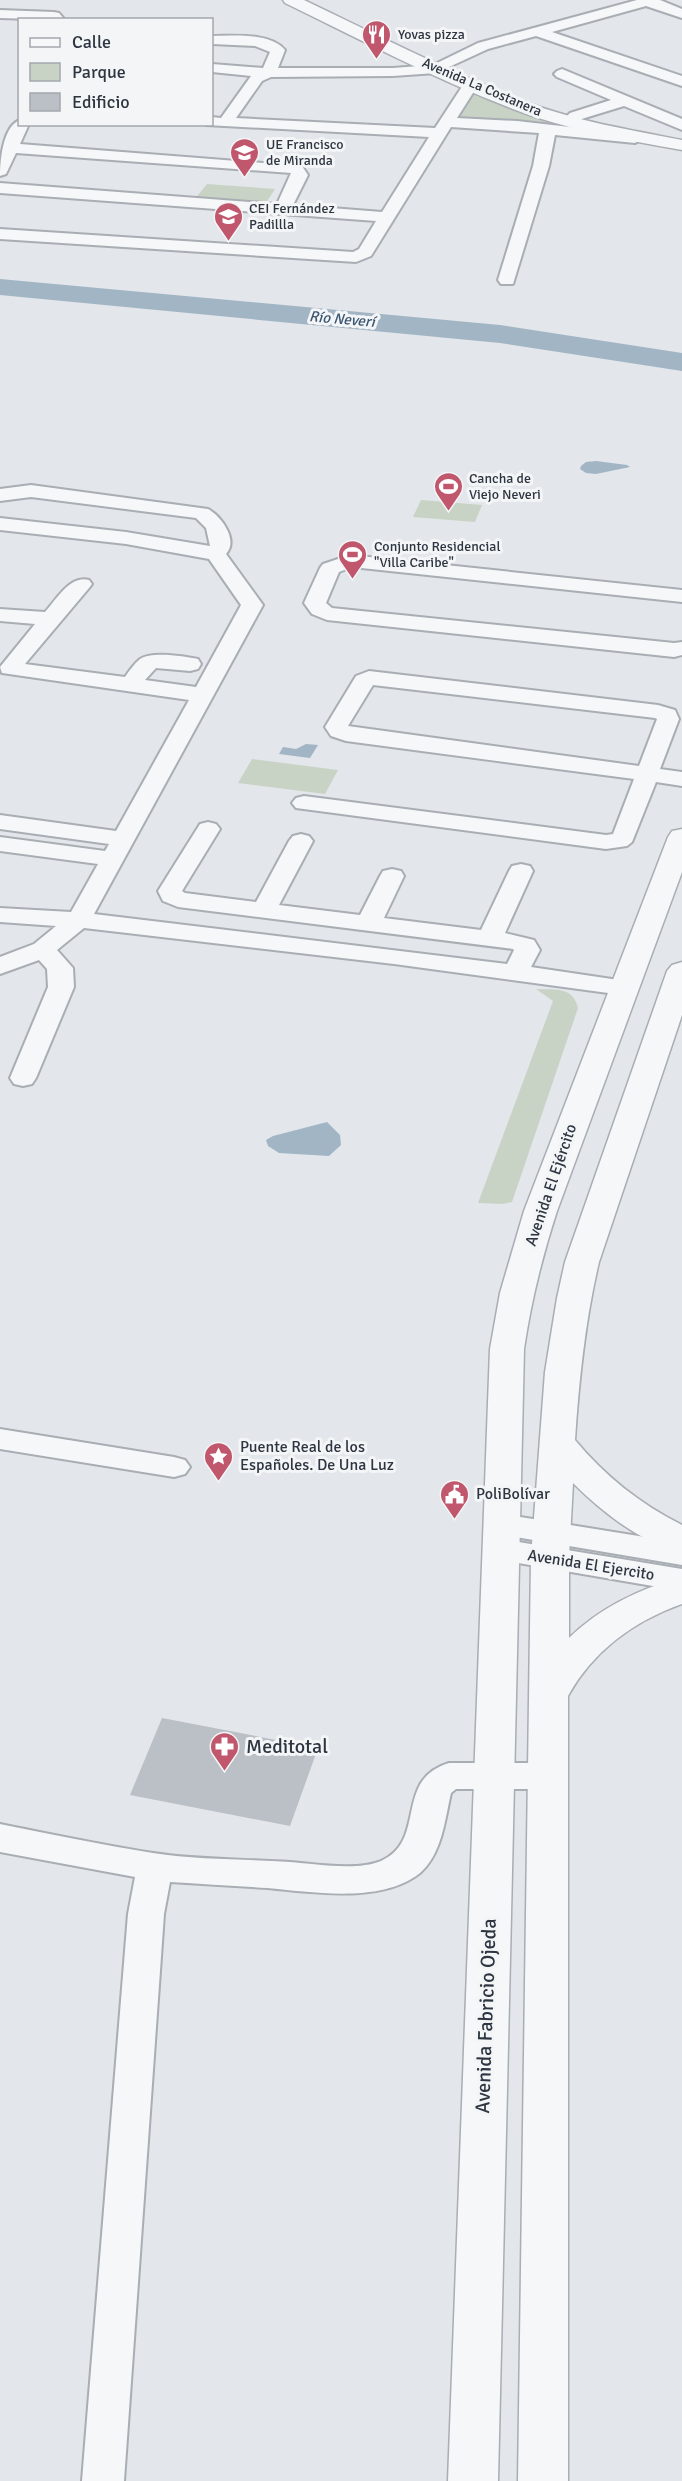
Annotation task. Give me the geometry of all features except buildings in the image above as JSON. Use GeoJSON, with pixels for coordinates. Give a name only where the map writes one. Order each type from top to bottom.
{"type":"FeatureCollection","features":[{"type":"Feature","properties":{"kind":"street","name":"Avenida La Costanera"},"geometry":{"type":"LineString","coordinates":[[291,0],[530,109],[601,130],[682,146]]}},
{"type":"Feature","properties":{"kind":"street","name":"Avenida La Costanera"},"geometry":{"type":"LineString","coordinates":[[314,0],[454,73],[520,98],[612,126],[682,138]]}},
{"type":"Feature","properties":{"kind":"street"},"geometry":{"type":"LineString","coordinates":[[213,68],[269,73],[454,73],[499,42],[650,1],[682,14]]}},
{"type":"Feature","properties":{"kind":"street"},"geometry":{"type":"LineString","coordinates":[[1,17],[46,15],[56,18]]}},
{"type":"Feature","properties":{"kind":"street"},"geometry":{"type":"LineString","coordinates":[[538,32],[682,81]]}},
{"type":"Feature","properties":{"kind":"street"},"geometry":{"type":"LineString","coordinates":[[213,40],[272,45],[278,50],[269,73],[258,78],[219,122]]}},
{"type":"Feature","properties":{"kind":"street"},"geometry":{"type":"LineString","coordinates":[[0,234],[356,257],[365,252],[443,127],[454,73]]}},
{"type":"Feature","properties":{"kind":"street"},"geometry":{"type":"LineString","coordinates":[[562,74],[682,125]]}},
{"type":"Feature","properties":{"kind":"street"},"geometry":{"type":"LineString","coordinates":[[575,116],[624,101]]}},
{"type":"Feature","properties":{"kind":"street"},"geometry":{"type":"LineString","coordinates":[[219,122],[548,129],[640,138]]}},
{"type":"Feature","properties":{"kind":"street"},"geometry":{"type":"LineString","coordinates":[[0,171],[20,126]]}},
{"type":"Feature","properties":{"kind":"street"},"geometry":{"type":"LineString","coordinates":[[507,280],[541,166],[548,129]]}},
{"type":"Feature","properties":{"kind":"street"},"geometry":{"type":"LineString","coordinates":[[11,148],[296,169],[300,175],[283,209]]}},
{"type":"Feature","properties":{"kind":"street"},"geometry":{"type":"LineString","coordinates":[[154,199],[178,159]]}},
{"type":"Feature","properties":{"kind":"street"},"geometry":{"type":"LineString","coordinates":[[0,188],[387,218]]}},
{"type":"Feature","properties":{"kind":"street"},"geometry":{"type":"LineString","coordinates":[[0,495],[31,490],[201,513],[213,521],[221,540],[220,549],[207,553],[126,538],[0,524]]}},
{"type":"Feature","properties":{"kind":"street"},"geometry":{"type":"LineString","coordinates":[[0,966],[43,949],[79,920],[252,604],[215,552]]}},
{"type":"Feature","properties":{"kind":"street"},"geometry":{"type":"LineString","coordinates":[[682,596],[350,561],[330,568],[315,603],[319,610],[327,614],[675,650],[682,648]]}},
{"type":"Feature","properties":{"kind":"street"},"geometry":{"type":"LineString","coordinates":[[82,584],[10,668],[202,695]]}},
{"type":"Feature","properties":{"kind":"street"},"geometry":{"type":"LineString","coordinates":[[0,615],[50,619]]}},
{"type":"Feature","properties":{"kind":"street"},"geometry":{"type":"LineString","coordinates":[[130,685],[152,661],[190,664]]}},
{"type":"Feature","properties":{"kind":"street"},"geometry":{"type":"LineString","coordinates":[[304,803],[606,842],[619,841],[624,837],[647,774],[668,719],[667,715],[658,712],[369,678],[364,681],[336,727],[339,731],[346,734],[647,774],[682,779]]}},
{"type":"Feature","properties":{"kind":"street"},"geometry":{"type":"LineString","coordinates":[[0,822],[118,849]]}},
{"type":"Feature","properties":{"kind":"street"},"geometry":{"type":"LineString","coordinates":[[208,829],[171,891],[171,896],[178,900],[490,938],[525,945],[527,950],[516,972]]}},
{"type":"Feature","properties":{"kind":"street","name":"Avenida El Ejército"},"geometry":{"type":"LineString","coordinates":[[501,1538],[507,1349],[511,1313],[519,1277],[623,987],[682,837]]}},
{"type":"Feature","properties":{"kind":"street"},"geometry":{"type":"LineString","coordinates":[[264,910],[301,841]]}},
{"type":"Feature","properties":{"kind":"street"},"geometry":{"type":"LineString","coordinates":[[0,844],[118,849]]}},
{"type":"Feature","properties":{"kind":"street"},"geometry":{"type":"LineString","coordinates":[[490,938],[521,871]]}},
{"type":"Feature","properties":{"kind":"street"},"geometry":{"type":"LineString","coordinates":[[369,923],[392,876]]}},
{"type":"Feature","properties":{"kind":"street"},"geometry":{"type":"LineString","coordinates":[[0,915],[79,920],[394,956],[623,987]]}},
{"type":"Feature","properties":{"kind":"street"},"geometry":{"type":"LineString","coordinates":[[23,1078],[61,987],[60,968],[43,949]]}},
{"type":"Feature","properties":{"kind":"street"},"geometry":{"type":"LineString","coordinates":[[543,2481],[551,1545],[559,1444],[561,1370],[572,1300],[586,1251],[682,971]]}},
{"type":"Feature","properties":{"kind":"street"},"geometry":{"type":"LineString","coordinates":[[0,1439],[174,1467]]}},
{"type":"Feature","properties":{"kind":"street"},"geometry":{"type":"LineString","coordinates":[[559,1444],[580,1472],[608,1498],[642,1521],[682,1541]]}},
{"type":"Feature","properties":{"kind":"street"},"geometry":{"type":"LineString","coordinates":[[504,1474],[515,1491],[526,1495],[539,1496],[555,1484]]}},
{"type":"Feature","properties":{"kind":"street","name":"Avenida El Ejercito"},"geometry":{"type":"LineString","coordinates":[[501,1538],[551,1545],[682,1554]]}},
{"type":"Feature","properties":{"kind":"street","name":"Avenida Fabricio Ojeda"},"geometry":{"type":"LineString","coordinates":[[473,2481],[501,1538]]}},
{"type":"Feature","properties":{"kind":"street","name":"Avenida El Ejercito"},"geometry":{"type":"LineString","coordinates":[[551,1545],[682,1580]]}},
{"type":"Feature","properties":{"kind":"street"},"geometry":{"type":"LineString","coordinates":[[550,1694],[569,1662],[594,1635],[626,1613],[664,1595],[682,1590]]}},
{"type":"Feature","properties":{"kind":"street"},"geometry":{"type":"LineString","coordinates":[[0,1838],[155,1867],[346,1880],[385,1875],[406,1863],[420,1848],[438,1784],[449,1776],[548,1776]]}},
{"type":"Feature","properties":{"kind":"street"},"geometry":{"type":"LineString","coordinates":[[103,2481],[146,1914],[155,1867]]}},
{"type":"Feature","properties":{"kind":"green space"},"geometry":{"type":"Polygon","coordinates":[[[469,93],[549,123],[454,119],[469,93]]]}},
{"type":"Feature","properties":{"kind":"green space"},"geometry":{"type":"Polygon","coordinates":[[[207,184],[275,189],[264,206],[194,200],[207,184]]]}},
{"type":"Feature","properties":{"kind":"green space","name":"Cancha de Viejo Neveri"},"geometry":{"type":"Polygon","coordinates":[[[421,500],[482,505],[475,522],[413,517],[421,500]]]}},
{"type":"Feature","properties":{"kind":"green space"},"geometry":{"type":"Polygon","coordinates":[[[252,759],[338,770],[325,794],[238,783],[252,759]]]}},
{"type":"Feature","properties":{"kind":"green space"},"geometry":{"type":"Polygon","coordinates":[[[536,989],[568,993],[576,1001],[578,1008],[512,1202],[478,1203],[553,1001],[536,989]]]}},
{"type":"Feature","properties":{"kind":"water"},"geometry":{"type":"Polygon","coordinates":[[[596,461],[630,467],[596,474],[586,473],[580,469],[586,462],[596,461]]]}},
{"type":"Feature","properties":{"kind":"water"},"geometry":{"type":"Polygon","coordinates":[[[306,744],[318,745],[310,758],[279,754],[283,747],[296,749],[306,744]]]}},
{"type":"Feature","properties":{"kind":"water"},"geometry":{"type":"Polygon","coordinates":[[[327,1122],[340,1135],[341,1145],[329,1156],[279,1153],[268,1146],[266,1140],[273,1136],[327,1122]]]}},
{"type":"Feature","properties":{"kind":"waterway","name":"Río Neverí"},"geometry":{"type":"LineString","coordinates":[[0,287],[500,334],[682,362]]}},
{"type":"Feature","properties":{"kind":"place","name":"Yovas pizza"},"geometry":{"type":"Point","coordinates":[377,60]}},
{"type":"Feature","properties":{"kind":"place","name":"UE Francisco de Miranda"},"geometry":{"type":"Point","coordinates":[245,178]}},
{"type":"Feature","properties":{"kind":"place","name":"CEI Fernández Padillla"},"geometry":{"type":"Point","coordinates":[228,242]}},
{"type":"Feature","properties":{"kind":"place","name":"Cancha de Viejo Neveri"},"geometry":{"type":"Point","coordinates":[448,512]}},
{"type":"Feature","properties":{"kind":"place","name":"Conjunto Residencial \"Villa Caribe\""},"geometry":{"type":"Point","coordinates":[353,580]}},
{"type":"Feature","properties":{"kind":"place","name":"Puente Real de los Españoles. De Una Luz"},"geometry":{"type":"Point","coordinates":[219,1482]}},
{"type":"Feature","properties":{"kind":"place","name":"PoliBolívar"},"geometry":{"type":"Point","coordinates":[455,1520]}},
{"type":"Feature","properties":{"kind":"place","name":"Meditotal"},"geometry":{"type":"Point","coordinates":[225,1772]}}]}
